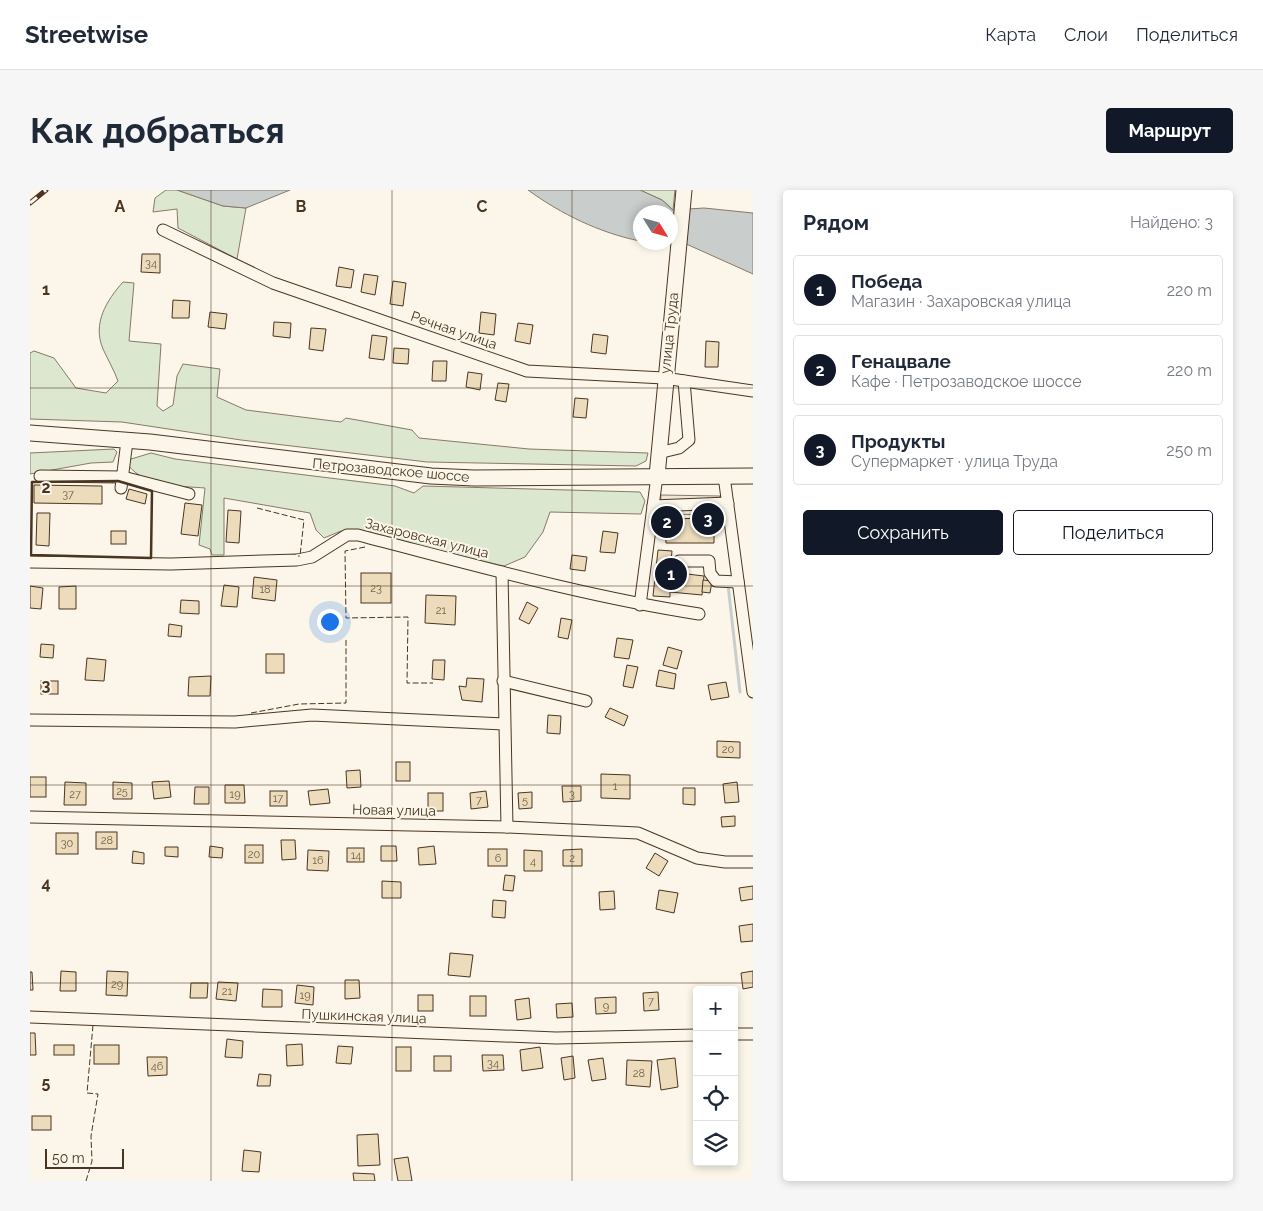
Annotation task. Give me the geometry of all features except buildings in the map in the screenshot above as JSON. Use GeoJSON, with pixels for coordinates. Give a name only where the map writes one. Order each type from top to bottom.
{"type":"FeatureCollection","features":[{"type":"Feature","properties":{"kind":"main road","name":"улица Труда"},"geometry":{"type":"LineString","coordinates":[[656,476],[664,378],[684,190]]}},
{"type":"Feature","properties":{"kind":"main road","name":"Петрозаводское шоссе"},"geometry":{"type":"LineString","coordinates":[[30,433],[127,441],[431,476],[474,478],[753,476]]}},
{"type":"Feature","properties":{"kind":"street","name":"Речная улица"},"geometry":{"type":"LineString","coordinates":[[163,230],[273,283],[527,370],[664,378],[753,391]]}},
{"type":"Feature","properties":{"kind":"street"},"geometry":{"type":"LineString","coordinates":[[658,453],[679,448],[689,440],[684,381]]}},
{"type":"Feature","properties":{"kind":"street"},"geometry":{"type":"LineString","coordinates":[[122,482],[127,441]]}},
{"type":"Feature","properties":{"kind":"street"},"geometry":{"type":"LineString","coordinates":[[40,476],[122,482],[189,494]]}},
{"type":"Feature","properties":{"kind":"street"},"geometry":{"type":"LineString","coordinates":[[640,605],[656,476]]}},
{"type":"Feature","properties":{"kind":"street"},"geometry":{"type":"LineString","coordinates":[[724,476],[738,582],[749,634],[753,692]]}},
{"type":"Feature","properties":{"kind":"street"},"geometry":{"type":"LineString","coordinates":[[653,506],[728,502]]}},
{"type":"Feature","properties":{"kind":"street","name":"Захаровская улица"},"geometry":{"type":"LineString","coordinates":[[30,562],[171,564],[297,560],[312,557],[338,540],[353,535],[640,605],[699,614]]}},
{"type":"Feature","properties":{"kind":"street"},"geometry":{"type":"LineString","coordinates":[[679,561],[709,561],[710,572],[716,582],[738,582]]}},
{"type":"Feature","properties":{"kind":"street"},"geometry":{"type":"LineString","coordinates":[[502,572],[507,827]]}},
{"type":"Feature","properties":{"kind":"street"},"geometry":{"type":"LineString","coordinates":[[503,681],[586,701]]}},
{"type":"Feature","properties":{"kind":"street"},"geometry":{"type":"LineString","coordinates":[[30,720],[235,722],[312,715],[504,724]]}},
{"type":"Feature","properties":{"kind":"street","name":"Новая улица"},"geometry":{"type":"LineString","coordinates":[[30,817],[507,827],[638,833],[697,858],[725,862],[753,862]]}},
{"type":"Feature","properties":{"kind":"street","name":"Пушкинская улица"},"geometry":{"type":"LineString","coordinates":[[30,1016],[556,1038],[693,1036]]}},
{"type":"Feature","properties":{"kind":"street"},"geometry":{"type":"LineString","coordinates":[[738,1034],[753,1034]]}},
{"type":"Feature","properties":{"kind":"green space"},"geometry":{"type":"Polygon","coordinates":[[[166,190],[177,190],[223,206],[246,208],[237,259],[178,228],[177,209],[153,212],[155,198],[166,190]]]}},
{"type":"Feature","properties":{"kind":"green space"},"geometry":{"type":"Polygon","coordinates":[[[640,190],[675,190],[674,205],[668,205],[662,200],[640,190]]]}},
{"type":"Feature","properties":{"kind":"green space"},"geometry":{"type":"Polygon","coordinates":[[[123,282],[134,283],[129,341],[161,344],[157,406],[163,411],[173,405],[177,376],[183,364],[220,369],[217,397],[246,410],[341,422],[346,418],[412,430],[419,438],[529,449],[648,453],[646,461],[636,466],[427,462],[241,440],[122,422],[30,419],[30,353],[34,351],[54,358],[76,388],[106,393],[118,381],[103,349],[99,330],[100,321],[107,304],[123,282]]]}},
{"type":"Feature","properties":{"kind":"green space"},"geometry":{"type":"Polygon","coordinates":[[[114,449],[117,452],[113,462],[91,463],[30,474],[30,453],[114,449]]]}},
{"type":"Feature","properties":{"kind":"green space"},"geometry":{"type":"Polygon","coordinates":[[[151,453],[175,459],[395,486],[414,493],[423,486],[640,492],[645,501],[641,514],[550,512],[543,532],[525,557],[504,566],[357,531],[341,531],[324,538],[316,530],[310,513],[224,498],[224,555],[212,555],[210,549],[199,545],[205,488],[174,486],[153,481],[144,478],[128,465],[131,459],[151,453]]]}},
{"type":"Feature","properties":{"kind":"shaded area"},"geometry":{"type":"Polygon","coordinates":[[[177,190],[290,190],[246,208],[223,206],[177,190]]]}},
{"type":"Feature","properties":{"kind":"shaded area"},"geometry":{"type":"Polygon","coordinates":[[[528,190],[640,190],[662,200],[668,205],[633,205],[633,239],[581,222],[528,190]]]}},
{"type":"Feature","properties":{"kind":"shaded area"},"geometry":{"type":"Polygon","coordinates":[[[704,208],[753,213],[753,274],[684,243],[678,242],[678,210],[704,208]]]}},
{"type":"Feature","properties":{"kind":"shaded area"},"geometry":{"type":"Polygon","coordinates":[[[661,495],[720,496],[720,515],[660,514],[661,495]]]}},
{"type":"Feature","properties":{"kind":"waterway"},"geometry":{"type":"LineString","coordinates":[[728,585],[740,692]]}},
{"type":"Feature","properties":{"kind":"railway"},"geometry":{"type":"LineString","coordinates":[[30,203],[46,190]]}},
{"type":"Feature","properties":{"kind":"fence"},"geometry":{"type":"LineString","coordinates":[[257,508],[304,520],[300,556],[298,556]]}},
{"type":"Feature","properties":{"kind":"fence"},"geometry":{"type":"LineString","coordinates":[[365,547],[345,551],[346,618],[408,617],[407,683],[433,683]]}},
{"type":"Feature","properties":{"kind":"fence"},"geometry":{"type":"LineString","coordinates":[[251,713],[299,704],[346,703],[346,640]]}},
{"type":"Feature","properties":{"kind":"fence"},"geometry":{"type":"LineString","coordinates":[[86,1181],[92,1161],[91,1136],[98,1094],[87,1093],[93,1025]]}},
{"type":"Feature","properties":{"kind":"wall"},"geometry":{"type":"LineString","coordinates":[[118,481],[152,491],[151,558],[31,555],[32,482],[118,481]]}},
{"type":"Feature","properties":{"kind":"place","name":"Продукты"},"geometry":{"type":"Point","coordinates":[708,519]}},
{"type":"Feature","properties":{"kind":"place","name":"Генацвале"},"geometry":{"type":"Point","coordinates":[667,522]}},
{"type":"Feature","properties":{"kind":"place","name":"Победа"},"geometry":{"type":"Point","coordinates":[671,574]}}]}
